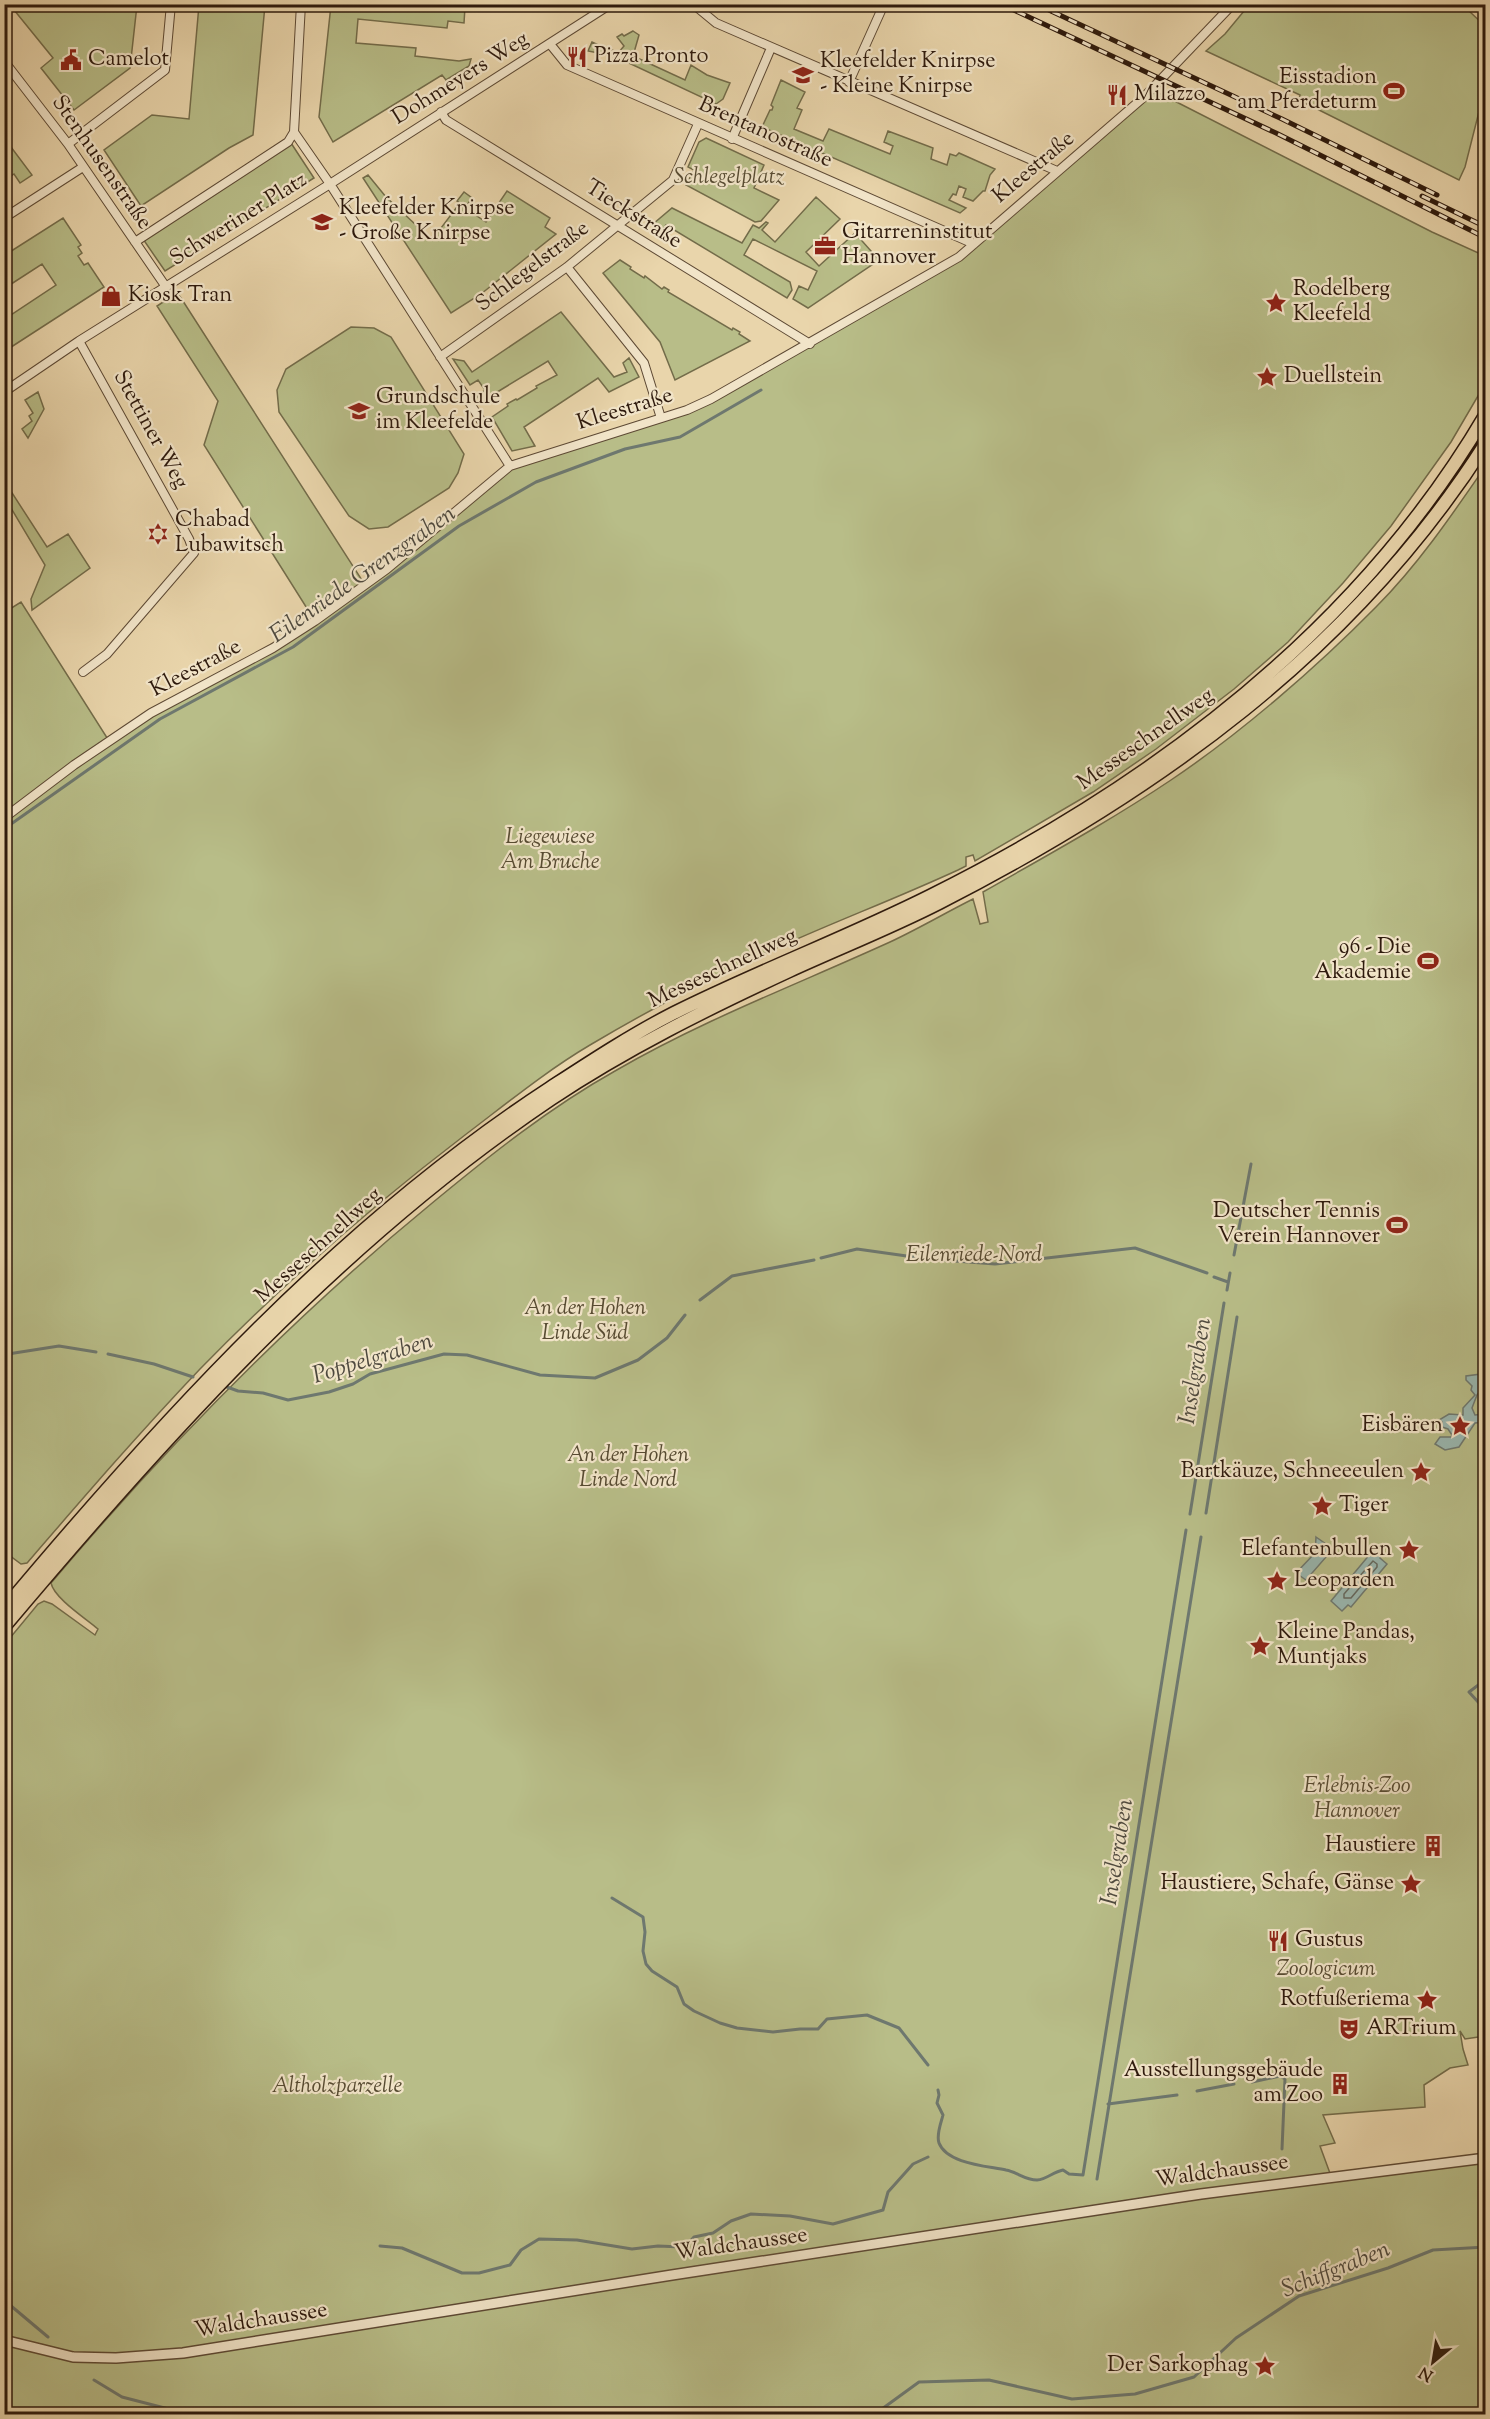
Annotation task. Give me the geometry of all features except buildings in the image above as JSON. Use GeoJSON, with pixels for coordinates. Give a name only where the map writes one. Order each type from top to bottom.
{"type":"FeatureCollection","features":[{"type":"Feature","properties":{"kind":"highway","name":"Messeschnellweg"},"geometry":{"type":"LineString","coordinates":[[4,1609],[84,1515],[191,1397],[302,1288],[426,1179],[548,1089],[672,1014],[931,895],[1066,821],[1188,739],[1236,703],[1289,658],[1363,581],[1423,509],[1484,416]]}},
{"type":"Feature","properties":{"kind":"highway","name":"Messeschnellweg"},"geometry":{"type":"LineString","coordinates":[[4,1627],[92,1522],[199,1405],[309,1296],[434,1186],[554,1098],[624,1055],[688,1019],[936,904],[1071,831],[1196,747],[1296,666],[1374,591],[1434,517],[1485,443]]}},
{"type":"Feature","properties":{"kind":"street"},"geometry":{"type":"LineString","coordinates":[[68,144],[165,70],[171,4]]}},
{"type":"Feature","properties":{"kind":"street"},"geometry":{"type":"LineString","coordinates":[[301,4],[294,132],[330,184],[510,466]]}},
{"type":"Feature","properties":{"kind":"street","name":"Dohmeyers Weg"},"geometry":{"type":"LineString","coordinates":[[330,184],[611,4]]}},
{"type":"Feature","properties":{"kind":"street"},"geometry":{"type":"LineString","coordinates":[[693,4],[716,23],[1057,171]]}},
{"type":"Feature","properties":{"kind":"street"},"geometry":{"type":"LineString","coordinates":[[849,82],[884,4]]}},
{"type":"Feature","properties":{"kind":"street","name":"Kleestraße"},"geometry":{"type":"LineString","coordinates":[[4,818],[75,765],[152,713],[273,648],[315,621],[387,569],[510,466],[661,418],[711,399],[959,257],[1144,97],[1233,4]]}},
{"type":"Feature","properties":{"kind":"street","name":"Brentanostraße"},"geometry":{"type":"LineString","coordinates":[[550,44],[567,65],[974,244]]}},
{"type":"Feature","properties":{"kind":"street"},"geometry":{"type":"LineString","coordinates":[[732,139],[771,48]]}},
{"type":"Feature","properties":{"kind":"street","name":"Stenhusenstraße"},"geometry":{"type":"LineString","coordinates":[[4,60],[68,144],[166,287]]}},
{"type":"Feature","properties":{"kind":"street","name":"Tieckstraße"},"geometry":{"type":"LineString","coordinates":[[441,112],[446,120],[810,344]]}},
{"type":"Feature","properties":{"kind":"street","name":"Schlegelstraße"},"geometry":{"type":"LineString","coordinates":[[440,357],[567,267],[673,180],[698,124]]}},
{"type":"Feature","properties":{"kind":"street","name":"Schweriner Platz"},"geometry":{"type":"LineString","coordinates":[[135,242],[288,142],[294,132]]}},
{"type":"Feature","properties":{"kind":"street"},"geometry":{"type":"LineString","coordinates":[[4,218],[83,167]]}},
{"type":"Feature","properties":{"kind":"street","name":"Schweriner Platz"},"geometry":{"type":"LineString","coordinates":[[4,392],[79,341],[330,184]]}},
{"type":"Feature","properties":{"kind":"street"},"geometry":{"type":"LineString","coordinates":[[567,267],[644,363],[661,418]]}},
{"type":"Feature","properties":{"kind":"street","name":"Stettiner Weg"},"geometry":{"type":"LineString","coordinates":[[79,341],[194,553],[106,654],[83,672]]}},
{"type":"Feature","properties":{"kind":"street","name":"Waldchaussee"},"geometry":{"type":"LineString","coordinates":[[4,2340],[73,2357],[117,2358],[183,2353],[1190,2196],[1485,2158]]}},
{"type":"Feature","properties":{"kind":"green space"},"geometry":{"type":"Polygon","coordinates":[[[442,4],[465,7],[464,23],[448,21],[447,28],[358,19],[356,43],[416,48],[415,56],[459,61],[471,59],[469,66],[446,80],[442,75],[333,142],[319,117],[331,5],[442,4]]]}},
{"type":"Feature","properties":{"kind":"green space"},"geometry":{"type":"Polygon","coordinates":[[[10,5],[137,5],[130,68],[74,110],[41,68],[53,58],[10,5]]]}},
{"type":"Feature","properties":{"kind":"green space"},"geometry":{"type":"Polygon","coordinates":[[[199,5],[265,5],[253,135],[229,148],[141,206],[104,150],[152,115],[189,119],[199,5]]]}},
{"type":"Feature","properties":{"kind":"green space","name":"Eisstadion am Pferdeturm"},"geometry":{"type":"Polygon","coordinates":[[[1249,5],[1469,5],[1469,11],[1485,26],[1485,88],[1465,167],[1459,180],[1299,100],[1300,95],[1206,51],[1225,34],[1249,5]]]}},
{"type":"Feature","properties":{"kind":"green space"},"geometry":{"type":"Polygon","coordinates":[[[633,31],[639,35],[633,56],[685,80],[691,65],[707,75],[730,83],[723,99],[716,104],[614,56],[588,51],[592,42],[619,52],[624,46],[617,37],[633,31]]]}},
{"type":"Feature","properties":{"kind":"green space"},"geometry":{"type":"Polygon","coordinates":[[[781,80],[805,92],[797,108],[802,110],[794,129],[823,141],[829,129],[890,154],[893,146],[884,142],[888,131],[933,148],[931,159],[947,165],[950,154],[956,156],[959,153],[995,169],[990,175],[985,191],[973,201],[963,197],[966,189],[959,186],[956,195],[953,194],[949,200],[966,208],[960,213],[762,127],[772,110],[771,105],[781,80]]]}},
{"type":"Feature","properties":{"kind":"green space","name":"Liegewiese Am Bruche"},"geometry":{"type":"Polygon","coordinates":[[[1151,89],[1432,232],[1485,256],[1485,265],[1483,264],[1481,270],[1486,273],[1485,384],[1451,442],[1391,526],[1343,583],[1288,642],[1234,689],[1156,749],[1093,792],[975,861],[973,855],[966,857],[966,866],[958,870],[714,977],[590,1045],[526,1088],[396,1190],[328,1247],[263,1307],[200,1369],[27,1563],[21,1564],[5,1552],[5,612],[21,602],[109,741],[315,621],[204,445],[218,401],[157,306],[177,293],[181,298],[365,585],[499,473],[687,410],[959,257],[1151,89]]]}},
{"type":"Feature","properties":{"kind":"green space","name":"Schlegelplatz"},"geometry":{"type":"Polygon","coordinates":[[[706,138],[764,165],[754,188],[779,200],[761,221],[755,222],[686,185],[694,170],[688,167],[699,142],[706,138]]]}},
{"type":"Feature","properties":{"kind":"green space"},"geometry":{"type":"Polygon","coordinates":[[[5,139],[32,175],[20,183],[14,174],[5,180],[5,139]]]}},
{"type":"Feature","properties":{"kind":"green space"},"geometry":{"type":"Polygon","coordinates":[[[291,143],[314,178],[165,271],[143,239],[291,143]]]}},
{"type":"Feature","properties":{"kind":"green space"},"geometry":{"type":"Polygon","coordinates":[[[368,175],[386,197],[432,240],[460,203],[457,201],[464,192],[472,198],[465,208],[486,222],[507,191],[550,218],[545,227],[556,234],[481,294],[451,313],[363,178],[368,175]]]}},
{"type":"Feature","properties":{"kind":"green space"},"geometry":{"type":"Polygon","coordinates":[[[816,197],[840,219],[806,252],[819,266],[855,233],[879,260],[808,308],[793,299],[799,286],[808,290],[817,271],[753,239],[744,255],[790,282],[792,290],[787,298],[666,225],[663,229],[653,224],[672,208],[742,243],[753,225],[759,228],[766,222],[768,223],[762,230],[775,242],[816,197]]]}},
{"type":"Feature","properties":{"kind":"green space"},"geometry":{"type":"Polygon","coordinates":[[[63,218],[81,245],[78,247],[82,253],[78,256],[84,265],[88,263],[104,287],[5,351],[5,319],[56,285],[42,264],[5,288],[5,255],[63,218]]]}},
{"type":"Feature","properties":{"kind":"green space"},"geometry":{"type":"Polygon","coordinates":[[[620,260],[644,278],[645,276],[662,289],[664,287],[669,290],[668,292],[732,330],[733,328],[740,332],[739,334],[750,341],[675,380],[660,342],[603,273],[620,260]]]}},
{"type":"Feature","properties":{"kind":"green space"},"geometry":{"type":"Polygon","coordinates":[[[561,312],[614,377],[627,372],[623,363],[629,358],[639,377],[609,392],[598,378],[524,427],[535,446],[512,451],[492,417],[508,406],[507,404],[557,375],[548,361],[481,402],[477,396],[485,390],[478,380],[470,385],[453,359],[464,361],[472,372],[561,312]]]}},
{"type":"Feature","properties":{"kind":"green space"},"geometry":{"type":"Polygon","coordinates":[[[351,327],[374,328],[391,337],[464,454],[458,473],[449,488],[388,527],[369,529],[349,516],[279,412],[277,390],[286,369],[351,327]]]}},
{"type":"Feature","properties":{"kind":"green space"},"geometry":{"type":"Polygon","coordinates":[[[38,392],[44,409],[28,438],[22,429],[32,421],[29,416],[33,413],[25,400],[38,392]]]}},
{"type":"Feature","properties":{"kind":"green space"},"geometry":{"type":"Polygon","coordinates":[[[1485,467],[1485,2036],[1465,2039],[1460,2031],[1468,2065],[1450,2068],[1424,2085],[1425,2107],[1323,2115],[1335,2143],[1320,2146],[1331,2176],[1485,2158],[1485,2414],[5,2414],[5,1644],[38,1604],[44,1601],[52,1604],[95,1635],[98,1629],[64,1601],[53,1589],[51,1583],[140,1482],[280,1338],[380,1247],[497,1151],[591,1085],[682,1035],[890,942],[973,899],[980,924],[988,922],[983,892],[1101,824],[1171,780],[1224,742],[1329,653],[1406,575],[1447,522],[1485,467]]]}},
{"type":"Feature","properties":{"kind":"green space"},"geometry":{"type":"Polygon","coordinates":[[[5,482],[47,547],[68,534],[90,568],[32,610],[31,599],[45,565],[5,498],[5,482]]]}},
{"type":"Feature","properties":{"kind":"water"},"geometry":{"type":"Polygon","coordinates":[[[1485,1369],[1485,1385],[1477,1395],[1472,1408],[1475,1415],[1485,1414],[1485,1422],[1475,1423],[1459,1447],[1445,1450],[1435,1444],[1440,1437],[1451,1437],[1452,1435],[1448,1429],[1442,1427],[1442,1422],[1439,1420],[1449,1414],[1463,1415],[1463,1408],[1475,1395],[1466,1376],[1481,1374],[1485,1369]]]}},
{"type":"Feature","properties":{"kind":"water"},"geometry":{"type":"Polygon","coordinates":[[[1316,1537],[1333,1549],[1306,1580],[1296,1573],[1315,1553],[1316,1537]]]}},
{"type":"Feature","properties":{"kind":"water"},"geometry":{"type":"Polygon","coordinates":[[[1375,1548],[1382,1554],[1380,1558],[1387,1564],[1351,1607],[1348,1605],[1342,1611],[1331,1601],[1375,1548]]]}},
{"type":"Feature","properties":{"kind":"waterway","name":"Eilenriede Grenzgraben"},"geometry":{"type":"LineString","coordinates":[[4,829],[160,719],[293,647],[459,526],[536,482],[625,449],[680,437],[761,390]]}},
{"type":"Feature","properties":{"kind":"waterway"},"geometry":{"type":"LineString","coordinates":[[1234,1255],[1251,1164]]}},
{"type":"Feature","properties":{"kind":"waterway","name":"Poppelgraben"},"geometry":{"type":"LineString","coordinates":[[821,1258],[857,1249],[928,1259],[995,1264],[1135,1248],[1207,1273]]}},
{"type":"Feature","properties":{"kind":"waterway","name":"Poppelgraben"},"geometry":{"type":"LineString","coordinates":[[700,1300],[732,1276],[814,1260]]}},
{"type":"Feature","properties":{"kind":"waterway","name":"Inselgraben"},"geometry":{"type":"LineString","coordinates":[[1227,1290],[1230,1273]]}},
{"type":"Feature","properties":{"kind":"waterway","name":"Poppelgraben"},"geometry":{"type":"LineString","coordinates":[[1214,1277],[1228,1282]]}},
{"type":"Feature","properties":{"kind":"waterway","name":"Inselgraben"},"geometry":{"type":"LineString","coordinates":[[1190,1514],[1224,1303]]}},
{"type":"Feature","properties":{"kind":"waterway","name":"Poppelgraben"},"geometry":{"type":"LineString","coordinates":[[227,1387],[288,1400],[329,1392],[353,1384],[370,1374],[444,1354],[467,1355],[540,1375],[595,1378],[638,1360],[667,1338],[685,1315]]}},
{"type":"Feature","properties":{"kind":"waterway"},"geometry":{"type":"LineString","coordinates":[[1206,1513],[1237,1317]]}},
{"type":"Feature","properties":{"kind":"waterway","name":"Poppelgraben"},"geometry":{"type":"LineString","coordinates":[[4,1357],[8,1354],[59,1346],[96,1352]]}},
{"type":"Feature","properties":{"kind":"waterway","name":"Poppelgraben"},"geometry":{"type":"LineString","coordinates":[[108,1354],[154,1364],[193,1377]]}},
{"type":"Feature","properties":{"kind":"waterway","name":"Inselgraben"},"geometry":{"type":"LineString","coordinates":[[938,2090],[937,2103],[943,2115],[938,2140],[943,2150],[950,2156],[969,2163],[1010,2171],[1033,2180],[1063,2170],[1069,2174],[1083,2175],[1186,1530]]}},
{"type":"Feature","properties":{"kind":"waterway"},"geometry":{"type":"LineString","coordinates":[[1097,2179],[1201,1537]]}},
{"type":"Feature","properties":{"kind":"waterway"},"geometry":{"type":"LineString","coordinates":[[1479,1703],[1469,1692],[1481,1683]]}},
{"type":"Feature","properties":{"kind":"waterway"},"geometry":{"type":"LineString","coordinates":[[612,1898],[643,1917],[645,1932],[643,1951],[646,1964],[652,1971],[677,1987],[684,2004],[694,2011],[737,2028],[773,2032],[818,2029],[827,2019],[867,2015],[899,2028],[928,2065]]}},
{"type":"Feature","properties":{"kind":"waterway"},"geometry":{"type":"LineString","coordinates":[[1252,2082],[1280,2076],[1285,2079],[1282,2149]]}},
{"type":"Feature","properties":{"kind":"waterway"},"geometry":{"type":"LineString","coordinates":[[1197,2091],[1234,2084]]}},
{"type":"Feature","properties":{"kind":"waterway"},"geometry":{"type":"LineString","coordinates":[[1108,2104],[1177,2095]]}},
{"type":"Feature","properties":{"kind":"waterway"},"geometry":{"type":"LineString","coordinates":[[380,2246],[402,2248],[462,2273],[479,2273],[510,2265],[521,2250],[539,2239],[577,2240],[632,2249],[658,2246],[682,2247],[694,2237],[713,2233],[731,2221],[751,2214],[790,2216],[833,2224],[883,2210],[888,2192],[913,2164],[928,2157]]}},
{"type":"Feature","properties":{"kind":"waterway","name":"Schiffgraben"},"geometry":{"type":"LineString","coordinates":[[875,2414],[919,2382],[989,2380],[1072,2399],[1135,2394],[1194,2377],[1236,2338],[1299,2296],[1388,2268],[1433,2250],[1486,2247]]}},
{"type":"Feature","properties":{"kind":"waterway","name":"Schiffgraben"},"geometry":{"type":"LineString","coordinates":[[4,2300],[48,2337]]}},
{"type":"Feature","properties":{"kind":"waterway","name":"Schiffgraben"},"geometry":{"type":"LineString","coordinates":[[94,2380],[122,2397],[188,2414]]}},
{"type":"Feature","properties":{"kind":"railway"},"geometry":{"type":"LineString","coordinates":[[1001,4],[1276,133],[1486,238]]}},
{"type":"Feature","properties":{"kind":"railway"},"geometry":{"type":"LineString","coordinates":[[1036,4],[1282,119],[1437,195]]}},
{"type":"Feature","properties":{"kind":"railway"},"geometry":{"type":"LineString","coordinates":[[1422,196],[1486,227]]}},
{"type":"Feature","properties":{"kind":"place","name":"Pizza Pronto"},"geometry":{"type":"Point","coordinates":[577,57]}},
{"type":"Feature","properties":{"kind":"place","name":"Camelot"},"geometry":{"type":"Point","coordinates":[71,60]}},
{"type":"Feature","properties":{"kind":"place","name":"Kleefelder Knirpse - Kleine Knirpse"},"geometry":{"type":"Point","coordinates":[803,75]}},
{"type":"Feature","properties":{"kind":"place","name":"Eisstadion am Pferdeturm"},"geometry":{"type":"Point","coordinates":[1394,91]}},
{"type":"Feature","properties":{"kind":"place","name":"Milazzo"},"geometry":{"type":"Point","coordinates":[1117,95]}},
{"type":"Feature","properties":{"kind":"place","name":"Kleefelder Knirpse - Große Knirpse"},"geometry":{"type":"Point","coordinates":[322,222]}},
{"type":"Feature","properties":{"kind":"place","name":"Gitarreninstitut Hannover"},"geometry":{"type":"Point","coordinates":[825,246]}},
{"type":"Feature","properties":{"kind":"place","name":"Kiosk Tran"},"geometry":{"type":"Point","coordinates":[111,296]}},
{"type":"Feature","properties":{"kind":"place","name":"Rodelberg Kleefeld"},"geometry":{"type":"Point","coordinates":[1276,303]}},
{"type":"Feature","properties":{"kind":"place","name":"Duellstein"},"geometry":{"type":"Point","coordinates":[1267,377]}},
{"type":"Feature","properties":{"kind":"place","name":"Grundschule im Kleefelde"},"geometry":{"type":"Point","coordinates":[359,411]}},
{"type":"Feature","properties":{"kind":"place","name":"Chabad Lubawitsch"},"geometry":{"type":"Point","coordinates":[158,534]}},
{"type":"Feature","properties":{"kind":"place","name":"96 - Die Akademie"},"geometry":{"type":"Point","coordinates":[1428,961]}},
{"type":"Feature","properties":{"kind":"place","name":"Deutscher Tennis Verein Hannover"},"geometry":{"type":"Point","coordinates":[1397,1225]}},
{"type":"Feature","properties":{"kind":"place","name":"Eisbären"},"geometry":{"type":"Point","coordinates":[1460,1426]}},
{"type":"Feature","properties":{"kind":"place","name":"Bartkäuze, Schneeeulen"},"geometry":{"type":"Point","coordinates":[1421,1472]}},
{"type":"Feature","properties":{"kind":"place","name":"Tiger"},"geometry":{"type":"Point","coordinates":[1322,1506]}},
{"type":"Feature","properties":{"kind":"place","name":"Elefantenbullen"},"geometry":{"type":"Point","coordinates":[1409,1550]}},
{"type":"Feature","properties":{"kind":"place","name":"Leoparden"},"geometry":{"type":"Point","coordinates":[1277,1581]}},
{"type":"Feature","properties":{"kind":"place","name":"Kleine Pandas, Muntjaks"},"geometry":{"type":"Point","coordinates":[1260,1646]}},
{"type":"Feature","properties":{"kind":"place","name":"Haustiere"},"geometry":{"type":"Point","coordinates":[1433,1846]}},
{"type":"Feature","properties":{"kind":"place","name":"Haustiere, Schafe, Gänse"},"geometry":{"type":"Point","coordinates":[1411,1884]}},
{"type":"Feature","properties":{"kind":"place","name":"Gustus"},"geometry":{"type":"Point","coordinates":[1278,1941]}},
{"type":"Feature","properties":{"kind":"place","name":"Rotfußeriema"},"geometry":{"type":"Point","coordinates":[1427,2000]}},
{"type":"Feature","properties":{"kind":"place","name":"ARTrium"},"geometry":{"type":"Point","coordinates":[1349,2029]}},
{"type":"Feature","properties":{"kind":"place","name":"Ausstellungsgebäude am Zoo"},"geometry":{"type":"Point","coordinates":[1340,2084]}},
{"type":"Feature","properties":{"kind":"place","name":"Der Sarkophag"},"geometry":{"type":"Point","coordinates":[1265,2366]}},
{"type":"Feature","properties":{"kind":"park label","name":"Eilenriede-Nord"},"geometry":{"type":"Point","coordinates":[974,1256]}},
{"type":"Feature","properties":{"kind":"park label","name":"An der Hohen Linde Süd"},"geometry":{"type":"Point","coordinates":[585,1322]}},
{"type":"Feature","properties":{"kind":"park label","name":"An der Hohen Linde Nord"},"geometry":{"type":"Point","coordinates":[628,1468]}},
{"type":"Feature","properties":{"kind":"park label","name":"Erlebnis-Zoo Hannover"},"geometry":{"type":"Point","coordinates":[1357,1800]}},
{"type":"Feature","properties":{"kind":"park label","name":"Zoologicum"},"geometry":{"type":"Point","coordinates":[1326,1970]}},
{"type":"Feature","properties":{"kind":"park label","name":"Altholzparzelle"},"geometry":{"type":"Point","coordinates":[337,2087]}}]}
